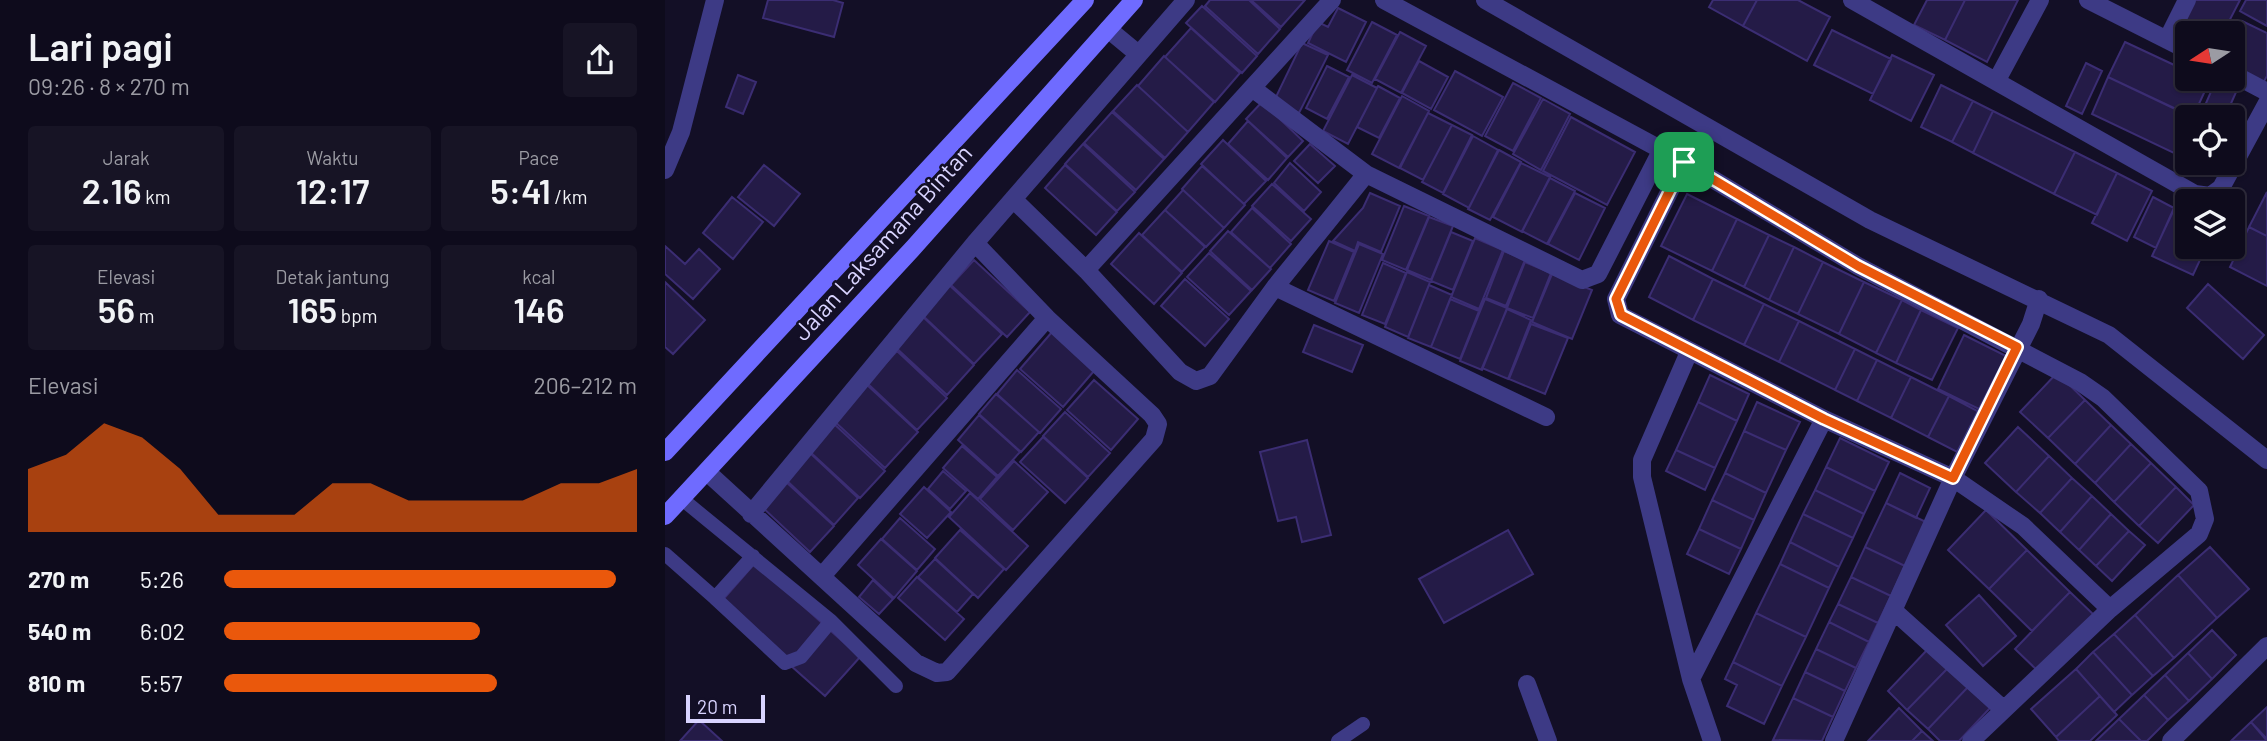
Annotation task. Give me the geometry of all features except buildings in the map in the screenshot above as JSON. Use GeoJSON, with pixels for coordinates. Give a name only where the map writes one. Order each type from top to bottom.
{"type":"FeatureCollection","features":[{"type":"Feature","properties":{"kind":"main road","name":"Jalan Laksamana Bintan"},"geometry":{"type":"LineString","coordinates":[[665,452],[1085,0]]}},
{"type":"Feature","properties":{"kind":"main road","name":"Jalan Laksamana Bintan"},"geometry":{"type":"LineString","coordinates":[[665,516],[1135,0]]}},
{"type":"Feature","properties":{"kind":"street"},"geometry":{"type":"LineString","coordinates":[[665,170],[681,132],[715,0]]}},
{"type":"Feature","properties":{"kind":"street"},"geometry":{"type":"LineString","coordinates":[[751,514],[975,243],[1137,53],[1186,0]]}},
{"type":"Feature","properties":{"kind":"street"},"geometry":{"type":"LineString","coordinates":[[1086,270],[1332,0]]}},
{"type":"Feature","properties":{"kind":"street"},"geometry":{"type":"LineString","coordinates":[[1384,0],[1684,162],[1858,266],[2080,382],[2103,398],[2199,491],[2205,519],[2199,534],[2110,609],[1971,741]]}},
{"type":"Feature","properties":{"kind":"street"},"geometry":{"type":"LineString","coordinates":[[1485,0],[1870,220],[2109,335],[2264,450]]}},
{"type":"Feature","properties":{"kind":"street"},"geometry":{"type":"LineString","coordinates":[[1997,80],[2040,0]]}},
{"type":"Feature","properties":{"kind":"street"},"geometry":{"type":"LineString","coordinates":[[2088,0],[2175,44]]}},
{"type":"Feature","properties":{"kind":"street"},"geometry":{"type":"LineString","coordinates":[[2167,40],[2187,0]]}},
{"type":"Feature","properties":{"kind":"street"},"geometry":{"type":"LineString","coordinates":[[1860,2],[2195,194],[2210,196],[2221,188],[2267,103]]}},
{"type":"Feature","properties":{"kind":"street"},"geometry":{"type":"LineString","coordinates":[[1108,29],[1137,53]]}},
{"type":"Feature","properties":{"kind":"street"},"geometry":{"type":"LineString","coordinates":[[2245,80],[2267,92]]}},
{"type":"Feature","properties":{"kind":"street"},"geometry":{"type":"LineString","coordinates":[[1252,88],[1366,174],[1581,280],[1591,279],[1598,274],[1661,151]]}},
{"type":"Feature","properties":{"kind":"street"},"geometry":{"type":"LineString","coordinates":[[1684,162],[1616,299],[1621,315],[1824,419],[1953,478],[2023,526],[2110,609]]}},
{"type":"Feature","properties":{"kind":"street"},"geometry":{"type":"LineString","coordinates":[[1013,199],[1086,270],[1180,372],[1196,381],[1210,376],[1275,287],[1366,174]]}},
{"type":"Feature","properties":{"kind":"street"},"geometry":{"type":"LineString","coordinates":[[707,472],[916,663],[937,673],[947,672],[1154,439],[1158,424],[1152,415],[1047,318],[975,243]]}},
{"type":"Feature","properties":{"kind":"street"},"geometry":{"type":"LineString","coordinates":[[1275,287],[1546,417]]}},
{"type":"Feature","properties":{"kind":"street"},"geometry":{"type":"LineString","coordinates":[[1834,741],[1953,478],[2031,324],[2039,299]]}},
{"type":"Feature","properties":{"kind":"street"},"geometry":{"type":"LineString","coordinates":[[822,576],[1047,318]]}},
{"type":"Feature","properties":{"kind":"street"},"geometry":{"type":"LineString","coordinates":[[1689,352],[1642,460],[1642,477],[1691,679],[1712,741]]}},
{"type":"Feature","properties":{"kind":"street"},"geometry":{"type":"LineString","coordinates":[[1691,679],[1824,419]]}},
{"type":"Feature","properties":{"kind":"street"},"geometry":{"type":"LineString","coordinates":[[1894,611],[2003,709]]}},
{"type":"Feature","properties":{"kind":"street"},"geometry":{"type":"LineString","coordinates":[[2171,741],[2267,646]]}},
{"type":"Feature","properties":{"kind":"street"},"geometry":{"type":"LineString","coordinates":[[1527,684],[1548,741]]}},
{"type":"Feature","properties":{"kind":"lane"},"geometry":{"type":"LineString","coordinates":[[682,499],[831,621],[896,686]]}},
{"type":"Feature","properties":{"kind":"lane"},"geometry":{"type":"LineString","coordinates":[[665,554],[785,663],[801,657],[831,621]]}},
{"type":"Feature","properties":{"kind":"lane"},"geometry":{"type":"LineString","coordinates":[[715,598],[753,556]]}},
{"type":"Feature","properties":{"kind":"lane"},"geometry":{"type":"LineString","coordinates":[[1338,741],[1363,724]]}},
{"type":"Feature","properties":{"kind":"route"},"geometry":{"type":"LineString","coordinates":[[1684,162],[1858,266],[2017,347],[1953,478],[1824,419],[1621,315],[1616,299],[1684,162]]}}]}
